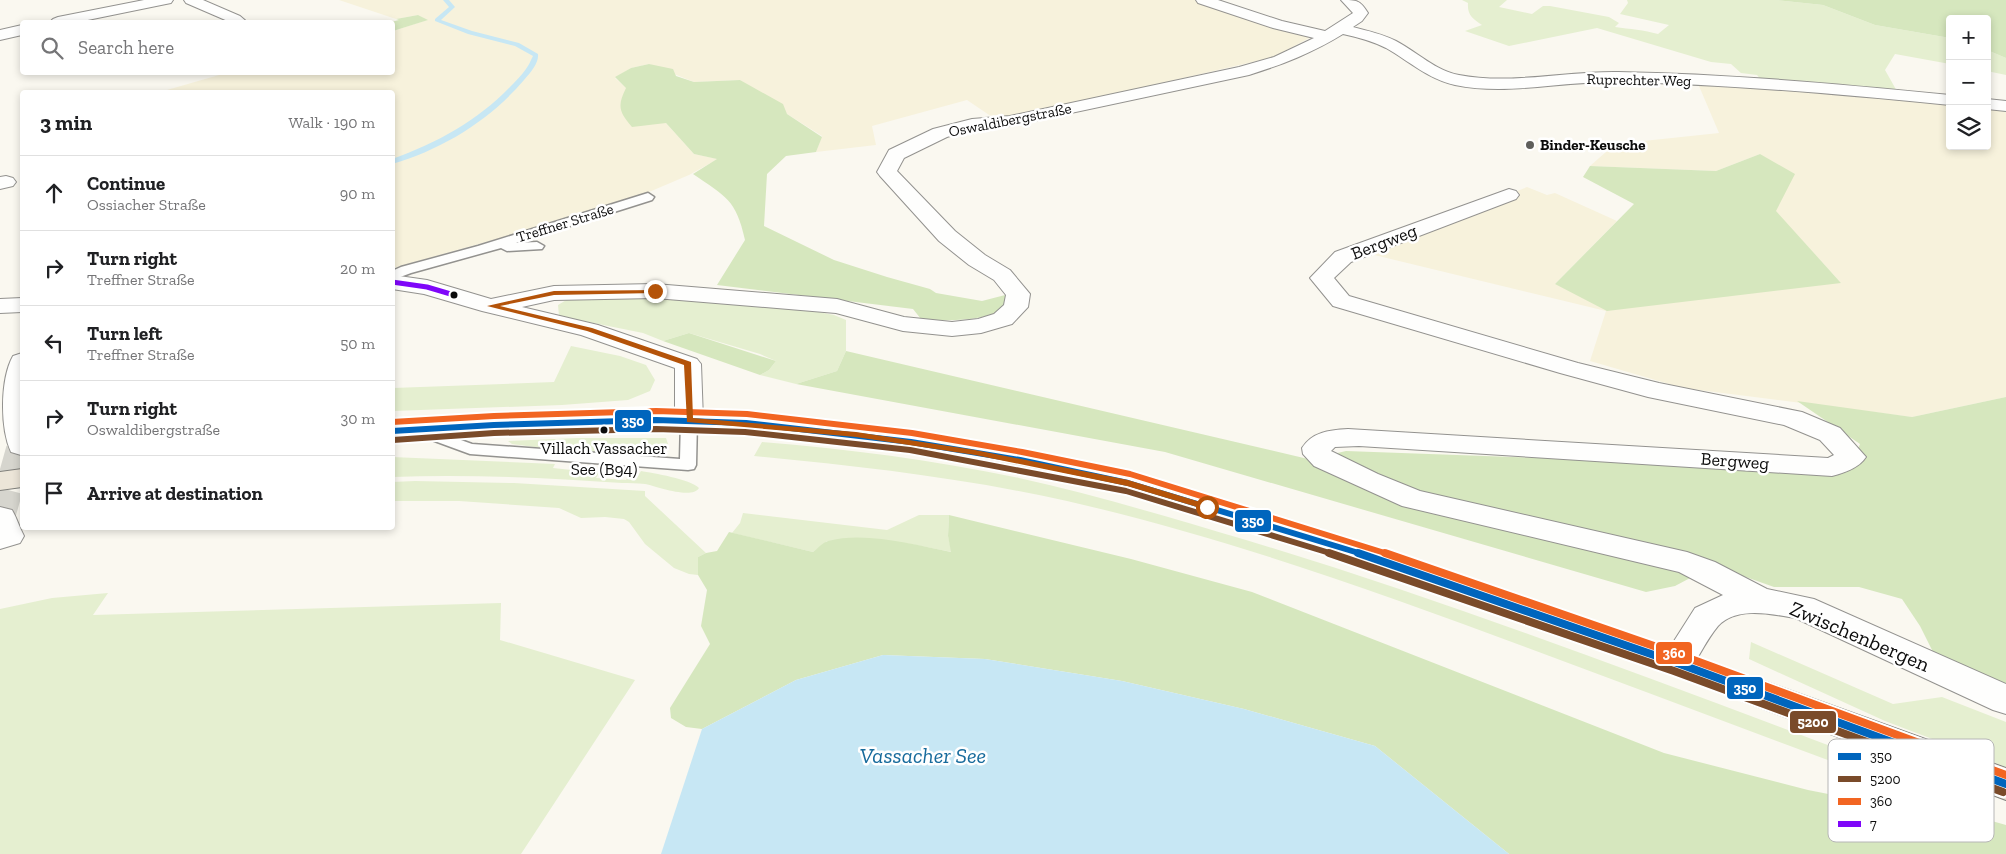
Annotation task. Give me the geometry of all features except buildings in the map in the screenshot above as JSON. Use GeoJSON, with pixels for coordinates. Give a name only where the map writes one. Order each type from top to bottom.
{"type":"FeatureCollection","features":[{"type":"Feature","properties":{"kind":"main road"},"geometry":{"type":"LineString","coordinates":[[404,430],[518,423],[690,420],[856,434],[975,452],[1128,483],[1362,554],[1676,663],[1883,739]]}},
{"type":"Feature","properties":{"kind":"main road"},"geometry":{"type":"LineString","coordinates":[[0,481],[20,478]]}},
{"type":"Feature","properties":{"kind":"main road"},"geometry":{"type":"LineString","coordinates":[[1994,780],[2006,784]]}},
{"type":"Feature","properties":{"kind":"street"},"geometry":{"type":"LineString","coordinates":[[68,20],[166,0]]}},
{"type":"Feature","properties":{"kind":"street"},"geometry":{"type":"LineString","coordinates":[[191,0],[236,20]]}},
{"type":"Feature","properties":{"kind":"street","name":"Ruprechter Weg"},"geometry":{"type":"LineString","coordinates":[[1203,0],[1278,25],[1334,32],[1389,44],[1440,74],[1454,80],[1473,83],[1519,83],[1606,77],[1769,84],[1946,100]]}},
{"type":"Feature","properties":{"kind":"street","name":"Oswaldibergstraße"},"geometry":{"type":"LineString","coordinates":[[490,306],[554,293],[655,291],[837,306],[903,324],[952,329],[981,326],[1003,320],[1016,307],[1018,294],[1002,275],[977,260],[947,236],[887,172],[896,154],[940,133],[972,124],[1010,121],[1243,71],[1280,60],[1310,47],[1357,18],[1361,13],[1357,6],[1348,0]]}},
{"type":"Feature","properties":{"kind":"street"},"geometry":{"type":"LineString","coordinates":[[0,35],[20,30]]}},
{"type":"Feature","properties":{"kind":"street"},"geometry":{"type":"LineString","coordinates":[[1991,104],[2006,106]]}},
{"type":"Feature","properties":{"kind":"street","name":"Bergweg"},"geometry":{"type":"LineString","coordinates":[[1509,195],[1343,257],[1320,278],[1341,301],[1350,304],[1622,382],[1792,418],[1830,434],[1852,457],[1832,467],[1359,438],[1328,440],[1319,443],[1316,448],[1317,454],[1324,460],[1368,481],[1412,499],[1687,563],[1760,600]]}},
{"type":"Feature","properties":{"kind":"street"},"geometry":{"type":"LineString","coordinates":[[395,282],[427,287],[490,306],[589,330],[688,364],[690,420]]}},
{"type":"Feature","properties":{"kind":"street"},"geometry":{"type":"LineString","coordinates":[[0,306],[20,305]]}},
{"type":"Feature","properties":{"kind":"street"},"geometry":{"type":"LineString","coordinates":[[20,369],[11,405],[20,442]]}},
{"type":"Feature","properties":{"kind":"street","name":"Zwischenbergen"},"geometry":{"type":"LineString","coordinates":[[1676,663],[1707,617],[1731,604],[1760,600],[1802,607],[2006,700]]}},
{"type":"Feature","properties":{"kind":"lane","name":"Treffner Straße"},"geometry":{"type":"LineString","coordinates":[[395,275],[648,197]]}},
{"type":"Feature","properties":{"kind":"lane","name":"Treffner Straße"},"geometry":{"type":"LineString","coordinates":[[482,248],[537,246]]}},
{"type":"Feature","properties":{"kind":"lane"},"geometry":{"type":"LineString","coordinates":[[404,430],[470,449],[688,465],[690,420]]}},
{"type":"Feature","properties":{"kind":"shaded area"},"geometry":{"type":"Polygon","coordinates":[[[339,0],[1198,0],[1311,37],[1274,57],[998,121],[967,100],[872,126],[876,145],[816,152],[822,136],[787,114],[740,80],[694,82],[649,64],[631,68],[615,78],[666,123],[694,154],[718,159],[689,175],[642,195],[547,225],[395,267],[395,90],[167,90],[219,75],[395,75],[395,30],[427,20],[418,15],[396,19],[339,0]]]}},
{"type":"Feature","properties":{"kind":"shaded area"},"geometry":{"type":"Polygon","coordinates":[[[1694,82],[1946,103],[1946,150],[1991,150],[1991,106],[2006,108],[2006,397],[1912,417],[1683,388],[1590,361],[1606,311],[1366,253],[1527,187],[1547,195],[1555,193],[1617,221],[1555,284],[1841,283],[1775,211],[1760,154],[1716,171],[1590,166],[1615,144],[1719,133],[1699,86],[1694,82]]]}},
{"type":"Feature","properties":{"kind":"green space"},"geometry":{"type":"Polygon","coordinates":[[[1462,0],[1507,0],[1499,7],[1532,14],[1543,6],[1550,6],[1609,17],[1619,23],[1615,27],[1658,34],[1669,25],[1620,14],[1628,3],[1627,0],[1776,0],[1823,5],[1875,25],[1946,37],[1946,63],[1895,54],[1885,70],[1898,93],[1762,81],[1757,75],[1741,73],[1731,64],[1711,62],[1597,28],[1509,46],[1465,31],[1482,25],[1471,16],[1468,11],[1468,3],[1462,0]]]}},
{"type":"Feature","properties":{"kind":"green space"},"geometry":{"type":"Polygon","coordinates":[[[1776,0],[2006,0],[2006,58],[1991,52],[1991,15],[1946,15],[1946,37],[1875,25],[1823,5],[1776,0]]]}},
{"type":"Feature","properties":{"kind":"green space"},"geometry":{"type":"Polygon","coordinates":[[[418,15],[428,20],[395,30],[395,21],[399,20],[396,19],[418,15]]]}},
{"type":"Feature","properties":{"kind":"green space"},"geometry":{"type":"Polygon","coordinates":[[[1991,52],[2006,58],[2006,75],[1991,72],[1991,52]]]}},
{"type":"Feature","properties":{"kind":"green space"},"geometry":{"type":"Polygon","coordinates":[[[649,64],[673,69],[676,76],[694,82],[740,80],[783,104],[787,114],[822,137],[816,152],[786,156],[767,174],[764,226],[834,260],[930,289],[936,293],[982,301],[1009,294],[1008,307],[977,318],[954,320],[921,319],[913,309],[717,285],[745,240],[742,226],[728,200],[693,174],[717,159],[694,154],[666,123],[632,127],[624,117],[621,109],[621,100],[626,88],[615,77],[631,68],[649,64]]]}},
{"type":"Feature","properties":{"kind":"green space"},"geometry":{"type":"Polygon","coordinates":[[[1760,154],[1795,174],[1776,211],[1841,283],[1607,311],[1555,284],[1634,204],[1583,177],[1590,166],[1716,171],[1760,154]]]}},
{"type":"Feature","properties":{"kind":"green space"},"geometry":{"type":"Polygon","coordinates":[[[605,292],[763,301],[834,315],[846,320],[846,351],[837,371],[796,384],[760,375],[769,370],[776,361],[760,354],[689,333],[663,341],[643,333],[559,316],[558,305],[573,296],[605,292]]]}},
{"type":"Feature","properties":{"kind":"green space"},"geometry":{"type":"Polygon","coordinates":[[[689,333],[776,361],[769,370],[760,375],[663,341],[689,333]]]}},
{"type":"Feature","properties":{"kind":"green space"},"geometry":{"type":"Polygon","coordinates":[[[571,346],[620,356],[646,365],[655,380],[650,391],[628,400],[562,405],[395,411],[395,388],[554,382],[571,346]]]}},
{"type":"Feature","properties":{"kind":"green space"},"geometry":{"type":"Polygon","coordinates":[[[846,351],[1308,459],[1671,565],[1692,577],[1675,586],[1646,592],[1165,452],[796,384],[837,371],[846,351]]]}},
{"type":"Feature","properties":{"kind":"green space"},"geometry":{"type":"Polygon","coordinates":[[[2006,397],[2006,688],[1935,656],[1920,626],[1902,599],[1859,587],[1774,587],[1698,560],[1449,499],[1388,482],[1329,455],[1346,451],[1850,469],[1860,444],[1797,401],[1912,417],[2006,397]]]}},
{"type":"Feature","properties":{"kind":"green space"},"geometry":{"type":"Polygon","coordinates":[[[577,438],[666,438],[668,444],[658,450],[619,454],[545,448],[512,444],[508,441],[577,438]]]}},
{"type":"Feature","properties":{"kind":"green space"},"geometry":{"type":"Polygon","coordinates":[[[762,442],[891,456],[1019,478],[1190,523],[1324,564],[1478,616],[1708,700],[1828,745],[1828,760],[1414,606],[1300,567],[1184,531],[1067,501],[950,479],[754,456],[762,442]]]}},
{"type":"Feature","properties":{"kind":"green space"},"geometry":{"type":"Polygon","coordinates":[[[395,457],[555,464],[553,468],[599,473],[596,478],[626,480],[629,475],[638,476],[641,471],[680,479],[699,488],[689,493],[682,493],[636,483],[450,476],[395,477],[395,457]]]}},
{"type":"Feature","properties":{"kind":"green space"},"geometry":{"type":"Polygon","coordinates":[[[395,482],[514,483],[645,491],[645,496],[706,553],[698,557],[698,575],[689,574],[674,568],[645,544],[629,522],[624,519],[605,517],[581,518],[559,508],[459,501],[395,501],[395,482]]]}},
{"type":"Feature","properties":{"kind":"green space"},"geometry":{"type":"Polygon","coordinates":[[[743,513],[887,530],[919,515],[949,515],[948,536],[952,552],[905,543],[827,541],[813,552],[732,533],[740,523],[743,513]]]}},
{"type":"Feature","properties":{"kind":"green space"},"geometry":{"type":"Polygon","coordinates":[[[949,515],[1131,559],[1252,592],[1664,753],[1828,794],[1828,842],[1994,842],[1994,822],[2006,825],[2006,854],[1509,854],[1375,746],[1244,709],[1122,681],[985,659],[883,655],[796,680],[702,729],[686,727],[671,718],[670,708],[710,644],[701,626],[707,590],[698,575],[698,557],[717,551],[729,532],[813,552],[828,541],[842,538],[874,538],[951,552],[948,536],[949,515]]]}},
{"type":"Feature","properties":{"kind":"green space"},"geometry":{"type":"Polygon","coordinates":[[[108,593],[93,615],[501,603],[500,640],[635,680],[521,854],[0,854],[0,609],[52,598],[108,593]]]}},
{"type":"Feature","properties":{"kind":"green space"},"geometry":{"type":"Polygon","coordinates":[[[1751,642],[1893,704],[1942,697],[2006,722],[2006,767],[1994,762],[1994,739],[1932,739],[1885,721],[1749,659],[1751,642]]]}},
{"type":"Feature","properties":{"kind":"water","name":"Vassacher See"},"geometry":{"type":"Polygon","coordinates":[[[883,655],[985,659],[1122,681],[1244,709],[1375,746],[1509,854],[661,854],[702,729],[796,680],[883,655]]]}},
{"type":"Feature","properties":{"kind":"waterway"},"geometry":{"type":"LineString","coordinates":[[395,161],[444,140],[476,121],[505,97],[529,70],[535,60],[536,55],[523,47],[510,42],[470,33],[437,20],[452,7],[446,0]]}},
{"type":"Feature","properties":{"kind":"tunnel"},"geometry":{"type":"LineString","coordinates":[[1,517],[20,450]]}},
{"type":"Feature","properties":{"kind":"transit line","name":"7"},"geometry":{"type":"LineString","coordinates":[[395,282],[427,287],[454,295]]}},
{"type":"Feature","properties":{"kind":"transit line","name":"360"},"geometry":{"type":"LineString","coordinates":[[395,422],[494,416],[656,411],[747,414],[912,433],[1022,452],[1130,474],[1365,546],[1680,655],[1908,739]]}},
{"type":"Feature","properties":{"kind":"transit line","name":"350"},"geometry":{"type":"LineString","coordinates":[[395,431],[494,425],[656,420],[746,423],[911,442],[1020,460],[1128,483],[1362,554],[1677,663],[1884,739]]}},
{"type":"Feature","properties":{"kind":"transit line","name":"5200"},"geometry":{"type":"LineString","coordinates":[[395,440],[494,433],[656,429],[745,432],[910,450],[1126,491],[1359,562],[1674,671],[1859,739]]}},
{"type":"Feature","properties":{"kind":"transit line","name":"360"},"geometry":{"type":"LineString","coordinates":[[1994,771],[2006,775]]}},
{"type":"Feature","properties":{"kind":"transit line","name":"350"},"geometry":{"type":"LineString","coordinates":[[1994,780],[2006,784]]}},
{"type":"Feature","properties":{"kind":"transit line","name":"5200"},"geometry":{"type":"LineString","coordinates":[[1994,789],[2003,792]]}},
{"type":"Feature","properties":{"kind":"place","name":"Binder-Keusche"},"geometry":{"type":"Point","coordinates":[1530,145]}},
{"type":"Feature","properties":{"kind":"place","name":"Villach Vassacher See (B94)"},"geometry":{"type":"Point","coordinates":[604,430]}},
{"type":"Feature","properties":{"kind":"route"},"geometry":{"type":"LineString","coordinates":[[655,291],[554,293],[490,306],[589,330],[688,364],[690,420],[856,434],[975,452],[1128,483],[1207,507]]}}]}
